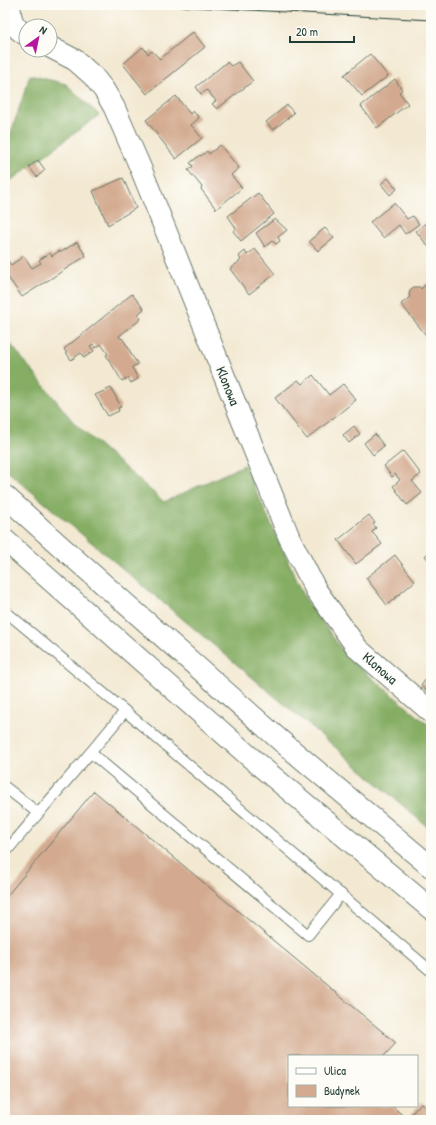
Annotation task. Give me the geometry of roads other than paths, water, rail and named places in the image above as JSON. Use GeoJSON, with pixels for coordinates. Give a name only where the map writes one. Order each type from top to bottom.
{"type":"FeatureCollection","features":[{"type":"Feature","properties":{"kind":"street","name":"Klonowa"},"geometry":{"type":"LineString","coordinates":[[58,51],[75,60],[93,76],[104,90],[114,107],[141,169],[289,537],[316,590],[358,649],[431,712]]}},
{"type":"Feature","properties":{"kind":"street"},"geometry":{"type":"LineString","coordinates":[[5,496],[275,736],[431,867]]}},
{"type":"Feature","properties":{"kind":"street"},"geometry":{"type":"LineString","coordinates":[[5,540],[259,765],[431,909]]}},
{"type":"Feature","properties":{"kind":"lane"},"geometry":{"type":"LineString","coordinates":[[5,611],[431,971]]}},
{"type":"Feature","properties":{"kind":"lane"},"geometry":{"type":"LineString","coordinates":[[5,853],[125,711]]}},
{"type":"Feature","properties":{"kind":"lane"},"geometry":{"type":"LineString","coordinates":[[91,753],[308,935],[341,894]]}},
{"type":"Feature","properties":{"kind":"lane"},"geometry":{"type":"LineString","coordinates":[[5,787],[38,813]]}},
{"type":"Feature","properties":{"kind":"tram line"},"geometry":{"type":"LineString","coordinates":[[158,5],[431,20]]}}]}
